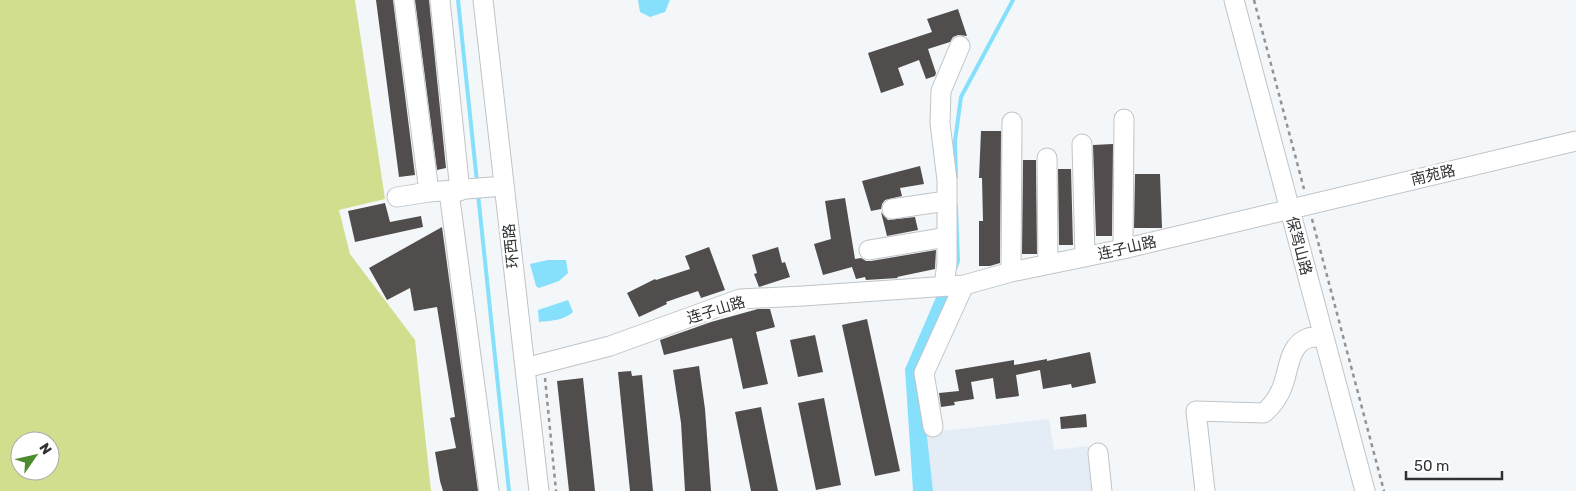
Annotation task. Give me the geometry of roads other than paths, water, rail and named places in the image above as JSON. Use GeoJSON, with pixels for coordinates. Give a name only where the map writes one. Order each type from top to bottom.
{"type":"FeatureCollection","features":[{"type":"Feature","properties":{"kind":"street"},"geometry":{"type":"LineString","coordinates":[[404,0],[429,192]]}},
{"type":"Feature","properties":{"kind":"street"},"geometry":{"type":"LineString","coordinates":[[440,0],[474,189],[489,491]]}},
{"type":"Feature","properties":{"kind":"street","name":"环西路"},"geometry":{"type":"LineString","coordinates":[[484,0],[474,189],[525,368],[539,491]]}},
{"type":"Feature","properties":{"kind":"street","name":"保驾山路"},"geometry":{"type":"LineString","coordinates":[[1234,0],[1365,491]]}},
{"type":"Feature","properties":{"kind":"street"},"geometry":{"type":"LineString","coordinates":[[944,286],[947,263],[947,237],[946,180],[940,123],[941,91],[960,46]]}},
{"type":"Feature","properties":{"kind":"street"},"geometry":{"type":"LineString","coordinates":[[1123,249],[1124,119]]}},
{"type":"Feature","properties":{"kind":"street"},"geometry":{"type":"LineString","coordinates":[[1010,272],[1012,122]]}},
{"type":"Feature","properties":{"kind":"street","name":"南苑路"},"geometry":{"type":"LineString","coordinates":[[1289,209],[1576,141]]}},
{"type":"Feature","properties":{"kind":"street"},"geometry":{"type":"LineString","coordinates":[[1082,144],[1085,257]]}},
{"type":"Feature","properties":{"kind":"street"},"geometry":{"type":"LineString","coordinates":[[1047,158],[1048,264]]}},
{"type":"Feature","properties":{"kind":"street"},"geometry":{"type":"LineString","coordinates":[[397,196],[474,189]]}},
{"type":"Feature","properties":{"kind":"street"},"geometry":{"type":"LineString","coordinates":[[892,209],[946,201]]}},
{"type":"Feature","properties":{"kind":"street","name":"连子山路"},"geometry":{"type":"LineString","coordinates":[[525,368],[610,346],[740,299],[964,285],[1010,272],[1123,249],[1289,209]]}},
{"type":"Feature","properties":{"kind":"street"},"geometry":{"type":"LineString","coordinates":[[869,250],[947,237]]}},
{"type":"Feature","properties":{"kind":"street"},"geometry":{"type":"LineString","coordinates":[[933,427],[924,373],[964,285]]}},
{"type":"Feature","properties":{"kind":"street"},"geometry":{"type":"LineString","coordinates":[[1205,491],[1196,411],[1264,413],[1274,405],[1283,385],[1292,352],[1298,344],[1307,338],[1323,336]]}},
{"type":"Feature","properties":{"kind":"street"},"geometry":{"type":"LineString","coordinates":[[1098,453],[1102,491]]}},
{"type":"Feature","properties":{"kind":"water"},"geometry":{"type":"Polygon","coordinates":[[[638,0],[670,0],[665,12],[650,17],[640,12],[638,0]]]}},
{"type":"Feature","properties":{"kind":"water"},"geometry":{"type":"Polygon","coordinates":[[[548,260],[566,260],[568,273],[559,281],[539,288],[536,286],[530,264],[548,260]]]}},
{"type":"Feature","properties":{"kind":"water"},"geometry":{"type":"Polygon","coordinates":[[[962,293],[920,373],[933,491],[913,491],[905,369],[937,295],[962,293]]]}},
{"type":"Feature","properties":{"kind":"water"},"geometry":{"type":"Polygon","coordinates":[[[568,300],[573,312],[570,315],[557,320],[539,322],[538,310],[568,300]]]}},
{"type":"Feature","properties":{"kind":"waterway"},"geometry":{"type":"LineString","coordinates":[[458,0],[477,182]]}},
{"type":"Feature","properties":{"kind":"waterway"},"geometry":{"type":"LineString","coordinates":[[956,177],[955,141],[961,97],[1013,0]]}},
{"type":"Feature","properties":{"kind":"waterway"},"geometry":{"type":"LineString","coordinates":[[478,194],[509,491]]}},
{"type":"Feature","properties":{"kind":"waterway"},"geometry":{"type":"LineString","coordinates":[[955,269],[958,261],[956,206]]}}]}
